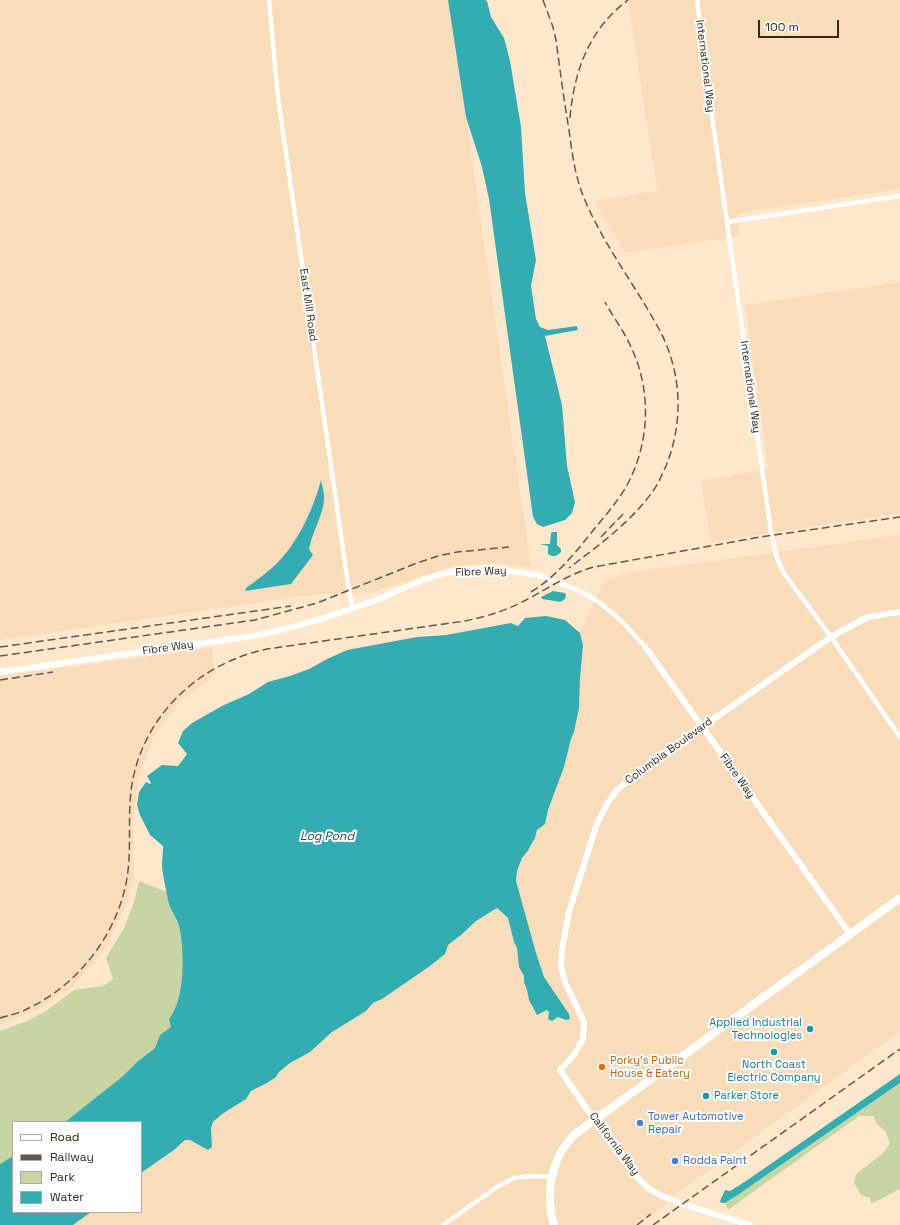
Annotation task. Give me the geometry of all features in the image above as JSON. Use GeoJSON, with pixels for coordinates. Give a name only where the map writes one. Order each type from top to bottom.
{"type":"FeatureCollection","features":[{"type":"Feature","properties":{"kind":"highway"},"geometry":{"type":"LineString","coordinates":[[554,1225],[549,1199],[552,1177],[561,1152],[574,1134],[900,898]]}},
{"type":"Feature","properties":{"kind":"street","name":"East Mill Road"},"geometry":{"type":"LineString","coordinates":[[269,0],[278,98],[348,583],[353,608]]}},
{"type":"Feature","properties":{"kind":"street","name":"International Way"},"geometry":{"type":"LineString","coordinates":[[697,0],[771,532],[777,558],[783,572],[900,737]]}},
{"type":"Feature","properties":{"kind":"street"},"geometry":{"type":"LineString","coordinates":[[727,222],[900,196]]}},
{"type":"Feature","properties":{"kind":"street","name":"Fibre Way"},"geometry":{"type":"LineString","coordinates":[[0,672],[253,636],[284,630],[353,608],[436,576],[466,570],[495,569],[524,572],[544,577],[588,596],[604,606],[625,624],[646,648],[850,934]]}},
{"type":"Feature","properties":{"kind":"street","name":"Columbia Boulevard"},"geometry":{"type":"LineString","coordinates":[[560,1070],[574,1055],[583,1039],[584,1022],[565,982],[561,967],[562,950],[569,912],[596,826],[606,804],[617,790],[639,770],[831,638],[868,617],[900,612]]}},
{"type":"Feature","properties":{"kind":"street","name":"California Way"},"geometry":{"type":"LineString","coordinates":[[560,1070],[612,1147],[648,1188],[660,1195],[682,1204],[750,1225]]}},
{"type":"Feature","properties":{"kind":"street"},"geometry":{"type":"LineString","coordinates":[[443,1225],[497,1186],[514,1178],[531,1176],[552,1177]]}},
{"type":"Feature","properties":{"kind":"shaded area"},"geometry":{"type":"Polygon","coordinates":[[[0,0],[448,0],[531,567],[494,563],[451,567],[370,593],[324,593],[0,640],[0,0]]]}},
{"type":"Feature","properties":{"kind":"shaded area"},"geometry":{"type":"Polygon","coordinates":[[[628,0],[900,0],[900,189],[737,213],[740,236],[624,253],[595,201],[657,191],[628,0]]]}},
{"type":"Feature","properties":{"kind":"shaded area"},"geometry":{"type":"Polygon","coordinates":[[[900,282],[900,513],[711,542],[700,481],[768,469],[745,305],[900,282]]]}},
{"type":"Feature","properties":{"kind":"shaded area"},"geometry":{"type":"Polygon","coordinates":[[[900,535],[900,1031],[680,1191],[661,1208],[637,1225],[73,1225],[90,1213],[142,1213],[142,1172],[174,1150],[185,1140],[190,1140],[211,1128],[213,1122],[222,1114],[246,1099],[251,1091],[276,1077],[279,1072],[290,1063],[310,1052],[332,1032],[366,1011],[373,1003],[382,999],[476,921],[497,908],[508,918],[517,948],[519,967],[524,976],[524,982],[529,1000],[537,1015],[547,1010],[566,1020],[561,1003],[544,977],[536,953],[516,881],[517,871],[522,858],[535,838],[537,830],[545,824],[548,810],[564,767],[574,732],[583,645],[580,633],[604,581],[632,572],[900,535]]]}},
{"type":"Feature","properties":{"kind":"shaded area"},"geometry":{"type":"Polygon","coordinates":[[[212,648],[215,674],[179,702],[155,734],[140,774],[133,816],[134,875],[127,902],[106,948],[73,986],[37,1010],[0,1024],[0,676],[212,648]]]}},
{"type":"Feature","properties":{"kind":"green space"},"geometry":{"type":"Polygon","coordinates":[[[139,881],[167,892],[168,903],[179,926],[184,950],[184,968],[181,988],[171,1027],[160,1035],[155,1048],[137,1062],[123,1076],[66,1121],[12,1121],[12,1157],[0,1164],[0,1031],[27,1021],[46,1011],[74,990],[103,986],[113,979],[106,958],[124,928],[134,902],[139,881]]]}},
{"type":"Feature","properties":{"kind":"green space"},"geometry":{"type":"Polygon","coordinates":[[[900,1083],[900,1189],[871,1204],[870,1198],[861,1195],[854,1183],[856,1174],[882,1154],[890,1144],[886,1132],[877,1124],[873,1116],[859,1116],[728,1210],[725,1203],[900,1083]]]}},
{"type":"Feature","properties":{"kind":"water"},"geometry":{"type":"Polygon","coordinates":[[[448,0],[487,1],[491,17],[504,38],[510,61],[521,127],[525,193],[536,260],[531,286],[536,319],[540,327],[548,330],[577,326],[578,330],[545,336],[562,405],[567,466],[575,502],[572,513],[565,520],[543,527],[537,524],[533,517],[489,199],[482,167],[466,117],[448,0]]]}},
{"type":"Feature","properties":{"kind":"water"},"geometry":{"type":"Polygon","coordinates":[[[321,480],[324,500],[322,512],[312,536],[309,549],[313,555],[291,584],[245,591],[246,588],[264,575],[287,552],[305,523],[321,480]]]}},
{"type":"Feature","properties":{"kind":"water"},"geometry":{"type":"Polygon","coordinates":[[[557,532],[557,545],[561,549],[561,552],[554,556],[548,554],[548,546],[540,544],[550,544],[551,533],[557,532]]]}},
{"type":"Feature","properties":{"kind":"water"},"geometry":{"type":"Polygon","coordinates":[[[553,591],[565,593],[565,599],[561,602],[542,599],[541,597],[553,591]]]}},
{"type":"Feature","properties":{"kind":"water","name":"Log Pond"},"geometry":{"type":"Polygon","coordinates":[[[546,616],[565,620],[580,633],[583,645],[579,708],[574,732],[564,767],[548,810],[545,824],[537,830],[535,838],[522,858],[517,871],[516,881],[544,977],[569,1014],[570,1019],[566,1020],[558,1017],[552,1021],[548,1019],[549,1012],[547,1010],[537,1015],[529,1000],[524,982],[524,976],[519,967],[517,948],[508,918],[497,908],[476,921],[448,945],[445,954],[430,966],[382,999],[373,1003],[366,1011],[332,1032],[310,1052],[290,1063],[279,1072],[276,1077],[251,1091],[246,1099],[222,1114],[213,1122],[211,1128],[212,1147],[208,1150],[190,1140],[185,1140],[174,1150],[142,1172],[142,1121],[66,1121],[123,1076],[137,1062],[155,1048],[160,1035],[171,1027],[169,1019],[174,1011],[181,988],[183,961],[181,936],[178,923],[170,908],[162,871],[163,846],[150,835],[140,815],[137,805],[139,792],[146,782],[151,783],[147,776],[162,765],[178,766],[187,754],[178,743],[183,731],[192,723],[222,706],[249,694],[268,682],[309,669],[347,650],[417,637],[446,635],[511,623],[518,626],[525,618],[546,616]]]}},
{"type":"Feature","properties":{"kind":"water"},"geometry":{"type":"Polygon","coordinates":[[[900,1074],[900,1083],[739,1194],[725,1203],[721,1203],[720,1201],[725,1190],[730,1191],[746,1181],[900,1074]]]}},
{"type":"Feature","properties":{"kind":"water"},"geometry":{"type":"Polygon","coordinates":[[[12,1157],[12,1213],[90,1213],[73,1225],[0,1225],[0,1164],[12,1157]]]}},
{"type":"Feature","properties":{"kind":"railway"},"geometry":{"type":"LineString","coordinates":[[543,0],[556,40],[573,156],[581,190],[600,232],[650,313],[667,345],[676,379],[678,397],[676,432],[672,449],[659,482],[635,513],[625,523],[569,568]]}},
{"type":"Feature","properties":{"kind":"railway"},"geometry":{"type":"LineString","coordinates":[[570,118],[575,84],[586,52],[603,24],[614,11],[628,0]]}},
{"type":"Feature","properties":{"kind":"railway"},"geometry":{"type":"LineString","coordinates":[[531,592],[549,579],[566,563],[619,498],[634,470],[640,453],[644,435],[645,417],[645,399],[642,381],[638,364],[631,347],[605,302]]}},
{"type":"Feature","properties":{"kind":"railway"},"geometry":{"type":"LineString","coordinates":[[601,537],[624,513]]}},
{"type":"Feature","properties":{"kind":"railway"},"geometry":{"type":"LineString","coordinates":[[0,1018],[19,1013],[29,1008],[47,998],[64,985],[80,971],[105,937],[115,918],[127,878],[132,784],[138,759],[149,735],[162,714],[198,679],[219,666],[242,656],[267,649],[479,618],[500,612],[565,578],[594,567],[760,537],[900,517]]}},
{"type":"Feature","properties":{"kind":"railway"},"geometry":{"type":"LineString","coordinates":[[0,656],[255,620],[317,603],[438,556],[457,552],[509,547]]}},
{"type":"Feature","properties":{"kind":"railway"},"geometry":{"type":"LineString","coordinates":[[0,647],[291,606]]}},
{"type":"Feature","properties":{"kind":"railway"},"geometry":{"type":"LineString","coordinates":[[0,680],[53,672]]}},
{"type":"Feature","properties":{"kind":"railway"},"geometry":{"type":"LineString","coordinates":[[653,1225],[900,1049]]}},
{"type":"Feature","properties":{"kind":"railway"},"geometry":{"type":"LineString","coordinates":[[637,1225],[651,1214]]}},
{"type":"Feature","properties":{"kind":"place","name":"Applied Industrial Technologies"},"geometry":{"type":"Point","coordinates":[810,1029]}},
{"type":"Feature","properties":{"kind":"place","name":"North Coast Electric Company"},"geometry":{"type":"Point","coordinates":[774,1052]}},
{"type":"Feature","properties":{"kind":"place","name":"Porky's Public House & Eatery"},"geometry":{"type":"Point","coordinates":[602,1067]}},
{"type":"Feature","properties":{"kind":"place","name":"Parker Store"},"geometry":{"type":"Point","coordinates":[706,1096]}},
{"type":"Feature","properties":{"kind":"place","name":"Tower Automotive Repair"},"geometry":{"type":"Point","coordinates":[640,1123]}},
{"type":"Feature","properties":{"kind":"place","name":"Rodda Paint"},"geometry":{"type":"Point","coordinates":[675,1161]}}]}
